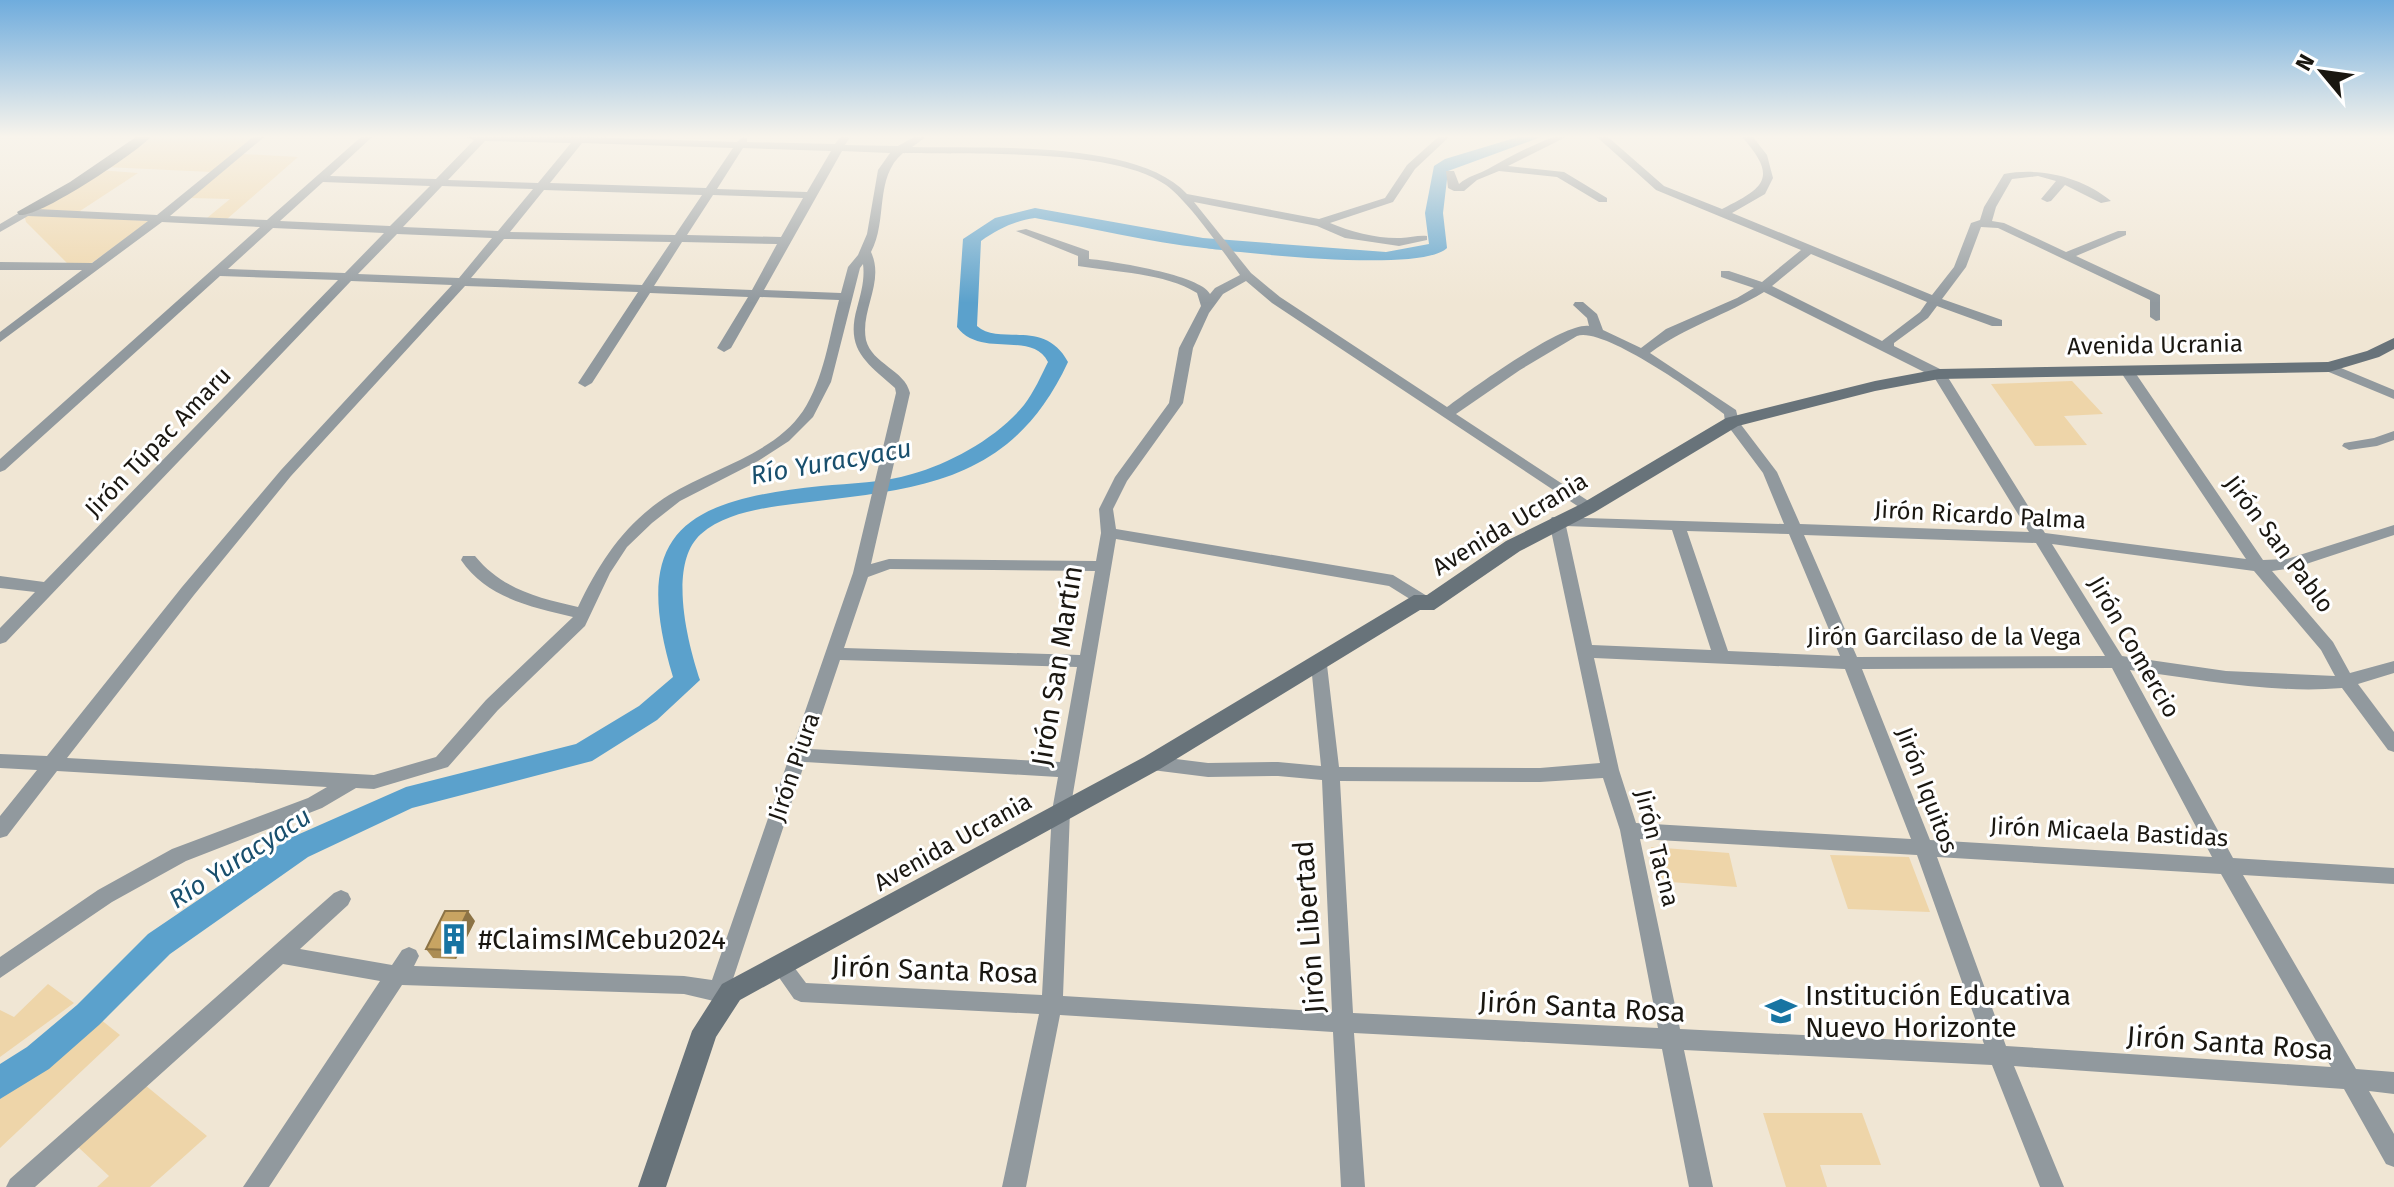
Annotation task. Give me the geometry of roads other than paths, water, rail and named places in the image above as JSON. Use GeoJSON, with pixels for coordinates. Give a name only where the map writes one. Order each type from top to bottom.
{"type":"FeatureCollection","features":[{"type":"Feature","properties":{"kind":"main road","name":"Avenida Ucrania"},"geometry":{"type":"LineString","coordinates":[[724,992],[781,966],[1152,763],[1319,665],[1421,600],[1427,605],[1513,546],[1557,521],[1588,508],[1732,422],[1875,386],[1939,374],[2329,367],[2373,354],[2394,343]]}},
{"type":"Feature","properties":{"kind":"main road","name":"Jirón Piura"},"geometry":{"type":"LineString","coordinates":[[652,1187],[705,1031],[724,992]]}},
{"type":"Feature","properties":{"kind":"street"},"geometry":{"type":"LineString","coordinates":[[0,229],[61,192]]}},
{"type":"Feature","properties":{"kind":"street"},"geometry":{"type":"LineString","coordinates":[[0,338],[191,192]]}},
{"type":"Feature","properties":{"kind":"street"},"geometry":{"type":"LineString","coordinates":[[0,467],[305,192]]}},
{"type":"Feature","properties":{"kind":"street","name":"Jirón Túpac Amaru"},"geometry":{"type":"LineString","coordinates":[[0,638],[429,192]]}},
{"type":"Feature","properties":{"kind":"street"},"geometry":{"type":"LineString","coordinates":[[0,830],[188,591],[329,423],[461,283],[535,192]]}},
{"type":"Feature","properties":{"kind":"street"},"geometry":{"type":"LineString","coordinates":[[585,383],[709,192]]}},
{"type":"Feature","properties":{"kind":"street"},"geometry":{"type":"LineString","coordinates":[[722,192],[810,195]]}},
{"type":"Feature","properties":{"kind":"street"},"geometry":{"type":"LineString","coordinates":[[724,348],[758,293],[782,241],[812,192]]}},
{"type":"Feature","properties":{"kind":"street"},"geometry":{"type":"LineString","coordinates":[[0,969],[105,896],[179,855],[364,781],[442,762],[492,705],[579,622],[622,543],[647,519],[675,498],[753,458],[784,438],[808,414],[824,382],[854,267],[867,255],[880,192]]}},
{"type":"Feature","properties":{"kind":"street"},"geometry":{"type":"LineString","coordinates":[[1180,192],[1247,276],[1358,356],[1588,508]]}},
{"type":"Feature","properties":{"kind":"street"},"geometry":{"type":"LineString","coordinates":[[1320,223],[1389,200],[1394,192]]}},
{"type":"Feature","properties":{"kind":"street"},"geometry":{"type":"LineString","coordinates":[[1590,192],[1603,200]]}},
{"type":"Feature","properties":{"kind":"street"},"geometry":{"type":"LineString","coordinates":[[1670,192],[1933,300],[1997,323]]}},
{"type":"Feature","properties":{"kind":"street"},"geometry":{"type":"LineString","coordinates":[[1722,214],[1760,192]]}},
{"type":"Feature","properties":{"kind":"street"},"geometry":{"type":"LineString","coordinates":[[1887,348],[1888,341],[1924,315],[1960,267],[1998,192]]}},
{"type":"Feature","properties":{"kind":"street"},"geometry":{"type":"LineString","coordinates":[[2047,199],[2053,192]]}},
{"type":"Feature","properties":{"kind":"street"},"geometry":{"type":"LineString","coordinates":[[2088,192],[2105,201]]}},
{"type":"Feature","properties":{"kind":"street"},"geometry":{"type":"LineString","coordinates":[[1185,197],[1320,223],[1345,234],[1399,242],[1423,238]]}},
{"type":"Feature","properties":{"kind":"street"},"geometry":{"type":"LineString","coordinates":[[24,212],[499,235],[782,241]]}},
{"type":"Feature","properties":{"kind":"street"},"geometry":{"type":"LineString","coordinates":[[1981,223],[2000,225],[2156,298],[2156,317]]}},
{"type":"Feature","properties":{"kind":"street"},"geometry":{"type":"LineString","coordinates":[[1022,231],[1085,254],[1082,263],[1102,262],[1140,273],[1168,274],[1203,291],[1207,306]]}},
{"type":"Feature","properties":{"kind":"street"},"geometry":{"type":"LineString","coordinates":[[2066,256],[2122,233]]}},
{"type":"Feature","properties":{"kind":"street"},"geometry":{"type":"LineString","coordinates":[[1641,354],[1671,332],[1741,301],[1764,287],[1809,250]]}},
{"type":"Feature","properties":{"kind":"street","name":"Jirón Piura"},"geometry":{"type":"LineString","coordinates":[[724,992],[861,573],[903,393],[902,387],[862,347],[858,332],[872,268],[867,255]]}},
{"type":"Feature","properties":{"kind":"street"},"geometry":{"type":"LineString","coordinates":[[0,266],[95,267]]}},
{"type":"Feature","properties":{"kind":"street"},"geometry":{"type":"LineString","coordinates":[[218,272],[847,297]]}},
{"type":"Feature","properties":{"kind":"street"},"geometry":{"type":"LineString","coordinates":[[1725,274],[1764,287],[1939,374]]}},
{"type":"Feature","properties":{"kind":"street"},"geometry":{"type":"LineString","coordinates":[[1207,306],[1219,291],[1247,276]]}},
{"type":"Feature","properties":{"kind":"street"},"geometry":{"type":"LineString","coordinates":[[1448,413],[1556,341],[1584,329],[1597,332],[1593,317],[1579,305]]}},
{"type":"Feature","properties":{"kind":"street","name":"Jirón San Martín"},"geometry":{"type":"LineString","coordinates":[[1014,1187],[1052,1003],[1061,811],[1109,533],[1106,509],[1120,480],[1176,403],[1186,348],[1207,306]]}},
{"type":"Feature","properties":{"kind":"street","name":"Jirón Iquitos"},"geometry":{"type":"LineString","coordinates":[[1597,332],[1641,354],[1720,403],[1731,413],[1732,422],[1770,472],[1851,663],[1924,848],[1999,1056],[2052,1187]]}},
{"type":"Feature","properties":{"kind":"street"},"geometry":{"type":"LineString","coordinates":[[2329,367],[2394,395]]}},
{"type":"Feature","properties":{"kind":"street","name":"Jirón San Pablo"},"geometry":{"type":"LineString","coordinates":[[2127,371],[2259,566],[2327,646],[2346,681],[2394,745]]}},
{"type":"Feature","properties":{"kind":"street","name":"Jirón Comercio"},"geometry":{"type":"LineString","coordinates":[[1939,374],[2117,662],[2226,864],[2394,1156]]}},
{"type":"Feature","properties":{"kind":"street"},"geometry":{"type":"LineString","coordinates":[[2349,446],[2377,442],[2394,435]]}},
{"type":"Feature","properties":{"kind":"street","name":"Jirón Ricardo Palma"},"geometry":{"type":"LineString","coordinates":[[1557,521],[2043,538],[2259,566],[2288,564],[2394,530]]}},
{"type":"Feature","properties":{"kind":"street","name":"Jirón Tacna"},"geometry":{"type":"LineString","coordinates":[[1557,521],[1610,770],[1629,830],[1701,1187]]}},
{"type":"Feature","properties":{"kind":"street"},"geometry":{"type":"LineString","coordinates":[[1678,526],[1722,658]]}},
{"type":"Feature","properties":{"kind":"street"},"geometry":{"type":"LineString","coordinates":[[1109,533],[1393,581],[1421,600]]}},
{"type":"Feature","properties":{"kind":"street"},"geometry":{"type":"LineString","coordinates":[[469,560],[483,577],[503,590],[583,614]]}},
{"type":"Feature","properties":{"kind":"street"},"geometry":{"type":"LineString","coordinates":[[861,573],[889,564],[1102,566]]}},
{"type":"Feature","properties":{"kind":"street"},"geometry":{"type":"LineString","coordinates":[[0,582],[48,588]]}},
{"type":"Feature","properties":{"kind":"street","name":"Jirón Garcilaso de la Vega"},"geometry":{"type":"LineString","coordinates":[[1586,651],[1851,663],[2117,662],[2226,677],[2324,683],[2346,681],[2394,667]]}},
{"type":"Feature","properties":{"kind":"street"},"geometry":{"type":"LineString","coordinates":[[833,654],[1087,661]]}},
{"type":"Feature","properties":{"kind":"street","name":"Jirón Libertad"},"geometry":{"type":"LineString","coordinates":[[1319,665],[1331,774],[1353,1187]]}},
{"type":"Feature","properties":{"kind":"street"},"geometry":{"type":"LineString","coordinates":[[799,755],[1068,770]]}},
{"type":"Feature","properties":{"kind":"street"},"geometry":{"type":"LineString","coordinates":[[0,761],[364,781]]}},
{"type":"Feature","properties":{"kind":"street"},"geometry":{"type":"LineString","coordinates":[[1152,763],[1208,770],[1278,769],[1331,774],[1527,775],[1610,770]]}},
{"type":"Feature","properties":{"kind":"street","name":"Jirón Micaela Bastidas"},"geometry":{"type":"LineString","coordinates":[[1629,830],[2394,876]]}},
{"type":"Feature","properties":{"kind":"street"},"geometry":{"type":"LineString","coordinates":[[18,1187],[341,899]]}},
{"type":"Feature","properties":{"kind":"street"},"geometry":{"type":"LineString","coordinates":[[279,954],[397,975],[684,985],[724,992]]}},
{"type":"Feature","properties":{"kind":"street"},"geometry":{"type":"LineString","coordinates":[[255,1187],[409,956]]}},
{"type":"Feature","properties":{"kind":"street","name":"Jirón Santa Rosa"},"geometry":{"type":"LineString","coordinates":[[781,966],[801,992],[1052,1003],[1344,1023],[1999,1056],[2394,1083]]}},
{"type":"Feature","properties":{"kind":"waterway","name":"Río Yuracyacu"},"geometry":{"type":"LineString","coordinates":[[0,1083],[38,1058],[88,1015],[159,944],[298,848],[406,798],[583,753],[648,713],[687,680],[674,634],[672,587],[678,548],[693,529],[717,515],[747,505],[922,479],[974,455],[1020,421],[1038,400],[1058,362],[1053,352],[1030,341],[986,339],[967,327],[972,239],[987,229],[1009,219],[1035,213],[1203,243],[1386,257],[1438,248],[1434,213],[1437,192]]}},
{"type":"Feature","properties":{"kind":"place","name":"#ClaimsIMCebu2024"},"geometry":{"type":"Point","coordinates":[454,939]}},
{"type":"Feature","properties":{"kind":"place","name":"Institución Educativa Nuevo Horizonte"},"geometry":{"type":"Point","coordinates":[1781,1011]}}]}
